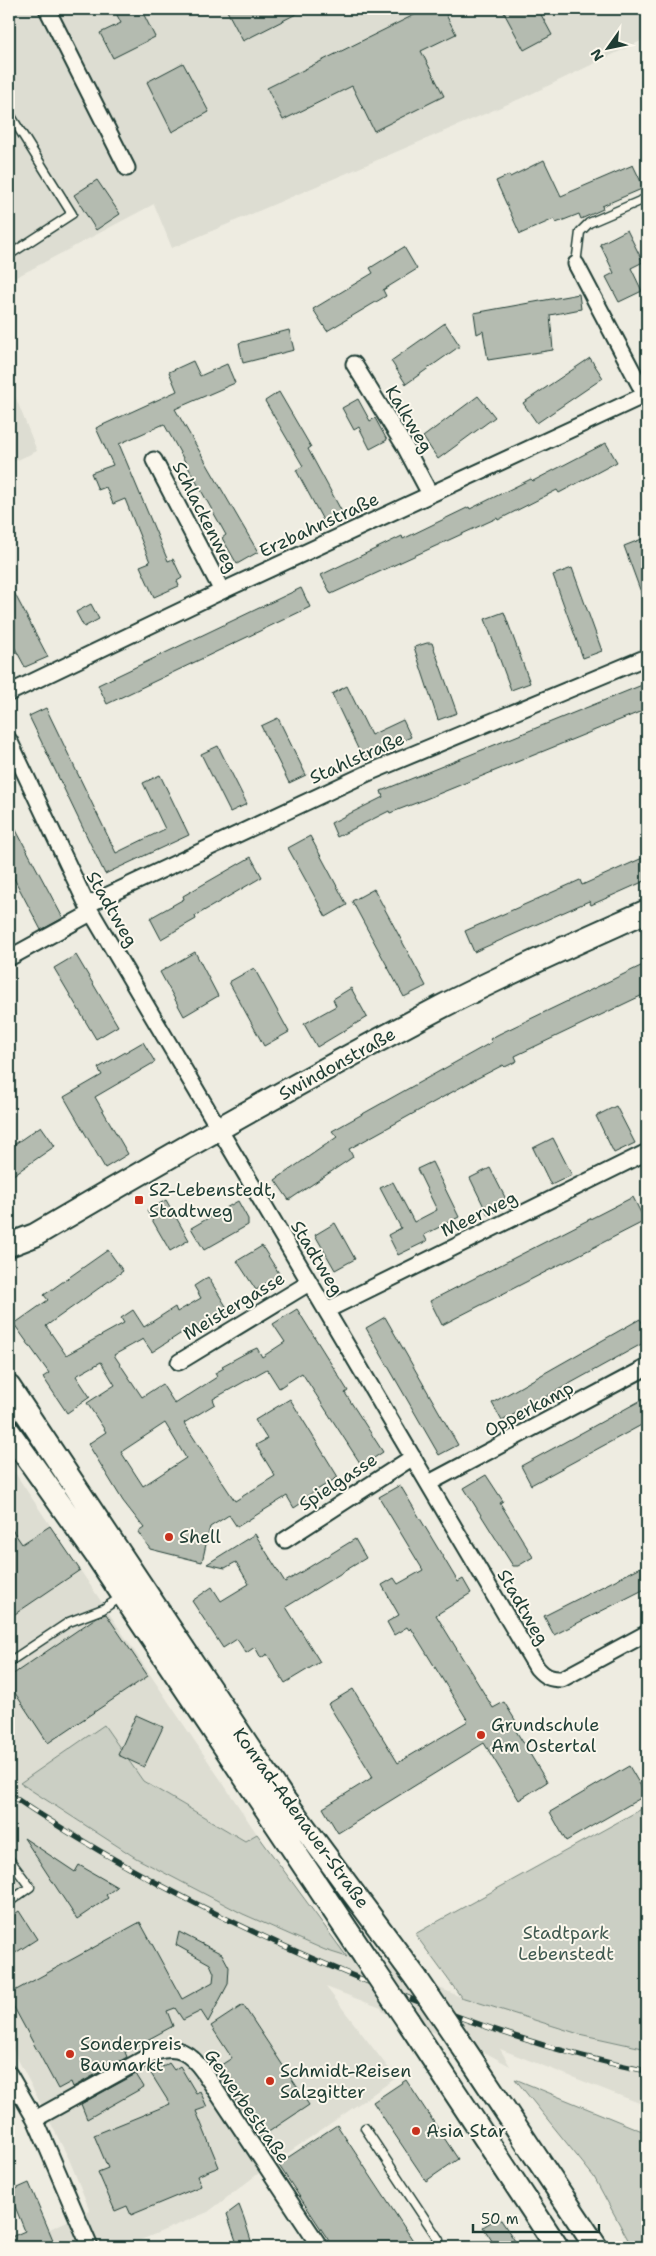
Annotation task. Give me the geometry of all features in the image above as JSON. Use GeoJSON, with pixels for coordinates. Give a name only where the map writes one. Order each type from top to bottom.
{"type":"FeatureCollection","features":[{"type":"Feature","properties":{"kind":"street"},"geometry":{"type":"LineString","coordinates":[[48,9],[127,168]]}},
{"type":"Feature","properties":{"kind":"street"},"geometry":{"type":"LineString","coordinates":[[576,264],[646,395]]}},
{"type":"Feature","properties":{"kind":"street","name":"Kalkweg"},"geometry":{"type":"LineString","coordinates":[[354,364],[404,445],[430,494]]}},
{"type":"Feature","properties":{"kind":"street","name":"Erzbahnstraße"},"geometry":{"type":"LineString","coordinates":[[9,693],[222,591],[646,395]]}},
{"type":"Feature","properties":{"kind":"street","name":"Schlackenweg"},"geometry":{"type":"LineString","coordinates":[[154,460],[222,591]]}},
{"type":"Feature","properties":{"kind":"street","name":"Stahlstraße"},"geometry":{"type":"LineString","coordinates":[[9,958],[89,909],[368,773],[647,657]]}},
{"type":"Feature","properties":{"kind":"street","name":"Stadtweg"},"geometry":{"type":"LineString","coordinates":[[9,740],[89,909],[537,1668],[544,1676],[552,1679],[562,1679],[647,1633]]}},
{"type":"Feature","properties":{"kind":"street","name":"Swindonstraße"},"geometry":{"type":"LineString","coordinates":[[9,1245],[35,1235],[220,1128],[442,1007],[548,955],[647,911]]}},
{"type":"Feature","properties":{"kind":"street","name":"Meerweg"},"geometry":{"type":"LineString","coordinates":[[326,1310],[647,1152]]}},
{"type":"Feature","properties":{"kind":"street","name":"Swindonstraße"},"geometry":{"type":"LineString","coordinates":[[9,1261],[35,1235]]}},
{"type":"Feature","properties":{"kind":"street","name":"Meistergasse"},"geometry":{"type":"LineString","coordinates":[[178,1362],[309,1283]]}},
{"type":"Feature","properties":{"kind":"street","name":"Opperkamp"},"geometry":{"type":"LineString","coordinates":[[429,1483],[647,1367]]}},
{"type":"Feature","properties":{"kind":"street","name":"Konrad-Adenauer-Straße"},"geometry":{"type":"LineString","coordinates":[[9,1387],[282,1797],[416,1978],[596,2247]]}},
{"type":"Feature","properties":{"kind":"street","name":"Konrad-Adenauer-Straße"},"geometry":{"type":"LineString","coordinates":[[9,1432],[124,1596],[557,2247]]}},
{"type":"Feature","properties":{"kind":"street","name":"Spielgasse"},"geometry":{"type":"LineString","coordinates":[[285,1540],[412,1457]]}},
{"type":"Feature","properties":{"kind":"street","name":"Gewerbestraße"},"geometry":{"type":"LineString","coordinates":[[35,2119],[156,2052],[168,2048],[182,2052],[194,2058],[320,2247]]}},
{"type":"Feature","properties":{"kind":"street"},"geometry":{"type":"LineString","coordinates":[[9,2074],[35,2119],[90,2247]]}},
{"type":"Feature","properties":{"kind":"lane"},"geometry":{"type":"LineString","coordinates":[[9,112],[72,214],[9,255]]}},
{"type":"Feature","properties":{"kind":"lane"},"geometry":{"type":"LineString","coordinates":[[576,264],[580,232],[589,223],[647,198]]}},
{"type":"Feature","properties":{"kind":"lane"},"geometry":{"type":"LineString","coordinates":[[9,1662],[69,1622],[103,1609],[124,1596]]}},
{"type":"Feature","properties":{"kind":"lane"},"geometry":{"type":"LineString","coordinates":[[9,1859],[30,1887],[9,1902]]}},
{"type":"Feature","properties":{"kind":"lane"},"geometry":{"type":"LineString","coordinates":[[365,2128],[439,2240],[429,2247]]}},
{"type":"Feature","properties":{"kind":"shaded area"},"geometry":{"type":"Polygon","coordinates":[[[9,9],[647,9],[647,38],[531,94],[172,248],[154,204],[9,281],[9,9]]]}},
{"type":"Feature","properties":{"kind":"shaded area"},"geometry":{"type":"Polygon","coordinates":[[[9,381],[37,451],[9,464],[9,381]]]}},
{"type":"Feature","properties":{"kind":"shaded area"},"geometry":{"type":"Polygon","coordinates":[[[9,1464],[257,1834],[245,1841],[143,1781],[104,1726],[21,1783],[136,1858],[243,1914],[325,1950],[346,1957],[338,1944],[461,1997],[579,2034],[647,2049],[647,2106],[500,2049],[510,2066],[488,2054],[383,2012],[381,2008],[326,1987],[396,2078],[259,2173],[208,2212],[124,2247],[9,2247],[90,2211],[69,2159],[9,2042],[9,1464]]]}},
{"type":"Feature","properties":{"kind":"green space"},"geometry":{"type":"Polygon","coordinates":[[[104,1725],[143,1781],[245,1841],[257,1834],[347,1957],[325,1950],[243,1914],[136,1858],[20,1783],[104,1725]]]}},
{"type":"Feature","properties":{"kind":"green space","name":"Stadtpark Lebenstedt"},"geometry":{"type":"Polygon","coordinates":[[[647,1806],[647,2049],[579,2034],[461,1997],[415,1934],[647,1806]]]}},
{"type":"Feature","properties":{"kind":"green space"},"geometry":{"type":"Polygon","coordinates":[[[515,2079],[647,2133],[647,2247],[632,2247],[594,2177],[515,2079]]]}},
{"type":"Feature","properties":{"kind":"building"},"geometry":{"type":"Polygon","coordinates":[[[114,9],[141,9],[155,37],[113,58],[100,33],[121,23],[114,9]]]}},
{"type":"Feature","properties":{"kind":"building"},"geometry":{"type":"Polygon","coordinates":[[[226,9],[306,9],[243,41],[226,9]]]}},
{"type":"Feature","properties":{"kind":"building"},"geometry":{"type":"Polygon","coordinates":[[[426,9],[443,9],[456,34],[421,51],[444,96],[374,131],[352,86],[283,120],[267,88],[426,9]]]}},
{"type":"Feature","properties":{"kind":"building"},"geometry":{"type":"Polygon","coordinates":[[[502,9],[538,9],[552,35],[524,50],[502,9]]]}},
{"type":"Feature","properties":{"kind":"building"},"geometry":{"type":"Polygon","coordinates":[[[183,63],[209,112],[172,132],[147,82],[183,63]]]}},
{"type":"Feature","properties":{"kind":"building"},"geometry":{"type":"Polygon","coordinates":[[[544,160],[561,196],[633,165],[644,188],[602,206],[603,209],[581,219],[579,214],[556,223],[554,219],[520,234],[496,181],[509,175],[510,177],[544,160]]]}},
{"type":"Feature","properties":{"kind":"building"},"geometry":{"type":"Polygon","coordinates":[[[97,180],[120,214],[96,230],[74,195],[97,180]]]}},
{"type":"Feature","properties":{"kind":"building"},"geometry":{"type":"Polygon","coordinates":[[[627,230],[643,262],[631,268],[642,291],[619,302],[606,277],[614,273],[600,244],[627,230]]]}},
{"type":"Feature","properties":{"kind":"building"},"geometry":{"type":"Polygon","coordinates":[[[404,247],[417,269],[383,290],[386,296],[327,331],[313,309],[373,273],[370,268],[404,247]]]}},
{"type":"Feature","properties":{"kind":"building"},"geometry":{"type":"Polygon","coordinates":[[[579,294],[581,309],[550,315],[553,350],[488,360],[483,331],[477,334],[474,313],[579,294]]]}},
{"type":"Feature","properties":{"kind":"building"},"geometry":{"type":"Polygon","coordinates":[[[445,323],[460,346],[406,384],[391,361],[445,323]]]}},
{"type":"Feature","properties":{"kind":"building"},"geometry":{"type":"Polygon","coordinates":[[[289,330],[294,350],[243,363],[239,343],[289,330]]]}},
{"type":"Feature","properties":{"kind":"building"},"geometry":{"type":"Polygon","coordinates":[[[590,358],[603,378],[537,423],[523,403],[590,358]]]}},
{"type":"Feature","properties":{"kind":"building"},"geometry":{"type":"Polygon","coordinates":[[[193,361],[200,376],[227,364],[235,383],[175,409],[258,552],[237,564],[222,538],[226,535],[164,424],[119,444],[168,561],[173,559],[182,578],[177,581],[179,586],[154,597],[140,566],[150,562],[125,499],[113,504],[106,487],[98,490],[91,473],[113,465],[96,428],[177,391],[169,372],[193,361]]]}},
{"type":"Feature","properties":{"kind":"building"},"geometry":{"type":"Polygon","coordinates":[[[279,392],[311,447],[308,449],[342,512],[324,522],[296,470],[303,466],[265,401],[279,392]]]}},
{"type":"Feature","properties":{"kind":"building"},"geometry":{"type":"Polygon","coordinates":[[[478,396],[495,417],[438,459],[423,437],[478,396]]]}},
{"type":"Feature","properties":{"kind":"building"},"geometry":{"type":"Polygon","coordinates":[[[358,399],[370,421],[375,418],[387,440],[370,449],[359,427],[354,430],[342,408],[358,399]]]}},
{"type":"Feature","properties":{"kind":"building"},"geometry":{"type":"Polygon","coordinates":[[[606,443],[617,462],[559,493],[557,490],[498,520],[497,518],[331,594],[321,575],[402,536],[403,539],[531,479],[533,481],[606,443]]]}},
{"type":"Feature","properties":{"kind":"building"},"geometry":{"type":"Polygon","coordinates":[[[647,537],[647,605],[646,606],[624,546],[647,537]]]}},
{"type":"Feature","properties":{"kind":"building"},"geometry":{"type":"Polygon","coordinates":[[[572,568],[602,651],[583,658],[553,575],[572,568]]]}},
{"type":"Feature","properties":{"kind":"building"},"geometry":{"type":"Polygon","coordinates":[[[9,583],[48,657],[25,667],[9,637],[9,583]]]}},
{"type":"Feature","properties":{"kind":"building"},"geometry":{"type":"Polygon","coordinates":[[[301,588],[310,607],[107,704],[98,685],[301,588]]]}},
{"type":"Feature","properties":{"kind":"building"},"geometry":{"type":"Polygon","coordinates":[[[91,604],[99,619],[84,627],[76,612],[91,604]]]}},
{"type":"Feature","properties":{"kind":"building"},"geometry":{"type":"Polygon","coordinates":[[[504,612],[530,683],[511,690],[485,619],[504,612]]]}},
{"type":"Feature","properties":{"kind":"building"},"geometry":{"type":"Polygon","coordinates":[[[432,643],[457,713],[438,720],[414,647],[432,643]]]}},
{"type":"Feature","properties":{"kind":"building"},"geometry":{"type":"Polygon","coordinates":[[[647,683],[647,709],[416,803],[390,813],[389,811],[337,837],[331,823],[383,797],[381,791],[647,683]]]}},
{"type":"Feature","properties":{"kind":"building"},"geometry":{"type":"Polygon","coordinates":[[[347,686],[371,735],[403,720],[411,737],[363,759],[332,694],[347,686]]]}},
{"type":"Feature","properties":{"kind":"building"},"geometry":{"type":"Polygon","coordinates":[[[46,708],[116,853],[165,829],[143,783],[160,775],[189,835],[105,874],[29,716],[46,708]]]}},
{"type":"Feature","properties":{"kind":"building"},"geometry":{"type":"Polygon","coordinates":[[[278,718],[306,775],[289,783],[261,726],[278,718]]]}},
{"type":"Feature","properties":{"kind":"building"},"geometry":{"type":"Polygon","coordinates":[[[218,746],[247,804],[230,812],[201,754],[218,746]]]}},
{"type":"Feature","properties":{"kind":"building"},"geometry":{"type":"Polygon","coordinates":[[[9,817],[63,918],[41,930],[9,869],[9,817]]]}},
{"type":"Feature","properties":{"kind":"building"},"geometry":{"type":"Polygon","coordinates":[[[310,836],[347,905],[326,917],[288,848],[310,836]]]}},
{"type":"Feature","properties":{"kind":"building"},"geometry":{"type":"Polygon","coordinates":[[[647,856],[647,880],[591,905],[589,901],[474,952],[465,931],[580,880],[582,885],[647,856]]]}},
{"type":"Feature","properties":{"kind":"building"},"geometry":{"type":"Polygon","coordinates":[[[251,857],[262,877],[195,916],[196,919],[161,939],[150,918],[184,899],[183,896],[251,857]]]}},
{"type":"Feature","properties":{"kind":"building"},"geometry":{"type":"Polygon","coordinates":[[[374,889],[426,986],[404,997],[352,901],[374,889]]]}},
{"type":"Feature","properties":{"kind":"building"},"geometry":{"type":"Polygon","coordinates":[[[195,952],[218,996],[184,1016],[160,972],[195,952]]]}},
{"type":"Feature","properties":{"kind":"building"},"geometry":{"type":"Polygon","coordinates":[[[76,955],[118,1026],[96,1039],[54,968],[76,955]]]}},
{"type":"Feature","properties":{"kind":"building"},"geometry":{"type":"Polygon","coordinates":[[[647,963],[647,993],[515,1056],[517,1061],[505,1067],[503,1065],[474,1080],[349,1149],[353,1157],[289,1200],[275,1180],[337,1137],[332,1131],[492,1042],[490,1039],[499,1034],[647,963]]]}},
{"type":"Feature","properties":{"kind":"building"},"geometry":{"type":"Polygon","coordinates":[[[254,968],[289,1032],[264,1046],[229,982],[254,968]]]}},
{"type":"Feature","properties":{"kind":"building"},"geometry":{"type":"Polygon","coordinates":[[[351,988],[367,1017],[317,1047],[304,1024],[336,1006],[333,999],[351,988]]]}},
{"type":"Feature","properties":{"kind":"building"},"geometry":{"type":"Polygon","coordinates":[[[143,1042],[155,1062],[95,1097],[128,1154],[105,1168],[64,1097],[102,1075],[98,1068],[143,1042]]]}},
{"type":"Feature","properties":{"kind":"building"},"geometry":{"type":"Polygon","coordinates":[[[616,1106],[635,1143],[614,1153],[596,1116],[616,1106]]]}},
{"type":"Feature","properties":{"kind":"building"},"geometry":{"type":"Polygon","coordinates":[[[41,1126],[55,1146],[9,1178],[9,1148],[41,1126]]]}},
{"type":"Feature","properties":{"kind":"building"},"geometry":{"type":"Polygon","coordinates":[[[553,1138],[572,1175],[551,1185],[533,1148],[553,1138]]]}},
{"type":"Feature","properties":{"kind":"building"},"geometry":{"type":"Polygon","coordinates":[[[432,1162],[459,1217],[424,1235],[427,1241],[398,1255],[388,1235],[401,1228],[380,1188],[393,1182],[414,1222],[437,1210],[417,1169],[432,1162]]]}},
{"type":"Feature","properties":{"kind":"building"},"geometry":{"type":"Polygon","coordinates":[[[490,1168],[509,1205],[488,1215],[470,1178],[490,1168]]]}},
{"type":"Feature","properties":{"kind":"building"},"geometry":{"type":"Polygon","coordinates":[[[633,1197],[645,1221],[442,1325],[430,1301],[633,1197]]]}},
{"type":"Feature","properties":{"kind":"building"},"geometry":{"type":"Polygon","coordinates":[[[166,1200],[189,1240],[170,1251],[147,1211],[166,1200]]]}},
{"type":"Feature","properties":{"kind":"building"},"geometry":{"type":"Polygon","coordinates":[[[238,1201],[248,1219],[248,1225],[204,1250],[191,1228],[238,1201]]]}},
{"type":"Feature","properties":{"kind":"building"},"geometry":{"type":"Polygon","coordinates":[[[335,1223],[355,1259],[335,1270],[315,1235],[335,1223]]]}},
{"type":"Feature","properties":{"kind":"building"},"geometry":{"type":"Polygon","coordinates":[[[262,1246],[280,1275],[256,1290],[237,1261],[262,1246]]]}},
{"type":"Feature","properties":{"kind":"building"},"geometry":{"type":"Polygon","coordinates":[[[108,1250],[123,1271],[46,1326],[66,1355],[124,1323],[121,1318],[133,1310],[144,1327],[175,1307],[177,1312],[201,1298],[194,1286],[208,1277],[229,1311],[197,1331],[194,1325],[152,1352],[143,1339],[114,1355],[142,1397],[162,1384],[175,1404],[217,1377],[215,1373],[224,1368],[222,1366],[257,1348],[262,1357],[285,1342],[273,1324],[297,1309],[348,1391],[345,1393],[383,1452],[362,1466],[302,1373],[279,1388],[267,1369],[213,1399],[215,1404],[184,1423],[221,1480],[235,1501],[275,1476],[256,1445],[267,1439],[255,1420],[290,1399],[338,1477],[304,1498],[306,1500],[294,1508],[287,1496],[237,1527],[229,1515],[210,1527],[202,1562],[150,1549],[138,1532],[144,1528],[123,1501],[88,1444],[106,1432],[87,1403],[115,1385],[101,1362],[76,1376],[90,1397],[67,1413],[43,1377],[49,1373],[14,1324],[48,1300],[44,1295],[108,1250]],[[165,1423],[121,1452],[143,1486],[186,1458],[165,1423]]]}},
{"type":"Feature","properties":{"kind":"building"},"geometry":{"type":"Polygon","coordinates":[[[385,1317],[458,1445],[439,1455],[366,1328],[385,1317]]]}},
{"type":"Feature","properties":{"kind":"building"},"geometry":{"type":"Polygon","coordinates":[[[640,1319],[647,1331],[647,1341],[502,1421],[492,1403],[640,1319]]]}},
{"type":"Feature","properties":{"kind":"building"},"geometry":{"type":"Polygon","coordinates":[[[647,1397],[647,1422],[531,1485],[521,1466],[647,1397]]]}},
{"type":"Feature","properties":{"kind":"building"},"geometry":{"type":"Polygon","coordinates":[[[486,1475],[503,1501],[500,1503],[533,1557],[518,1566],[513,1566],[464,1488],[486,1475]]]}},
{"type":"Feature","properties":{"kind":"building","name":"Grundschule Am Ostertal"},"geometry":{"type":"Polygon","coordinates":[[[400,1485],[458,1582],[463,1579],[471,1593],[436,1615],[493,1708],[504,1702],[517,1723],[513,1726],[547,1782],[519,1800],[484,1743],[338,1833],[323,1808],[373,1777],[328,1704],[353,1689],[398,1763],[468,1721],[411,1628],[409,1630],[407,1627],[394,1635],[387,1622],[399,1615],[382,1585],[394,1578],[398,1584],[423,1570],[379,1497],[400,1485]]]}},
{"type":"Feature","properties":{"kind":"building"},"geometry":{"type":"Polygon","coordinates":[[[9,1525],[22,1544],[50,1526],[80,1570],[9,1618],[9,1525]]]}},
{"type":"Feature","properties":{"kind":"building"},"geometry":{"type":"Polygon","coordinates":[[[255,1534],[285,1582],[355,1539],[366,1558],[286,1607],[320,1662],[285,1683],[267,1654],[261,1658],[255,1647],[246,1653],[237,1639],[223,1648],[192,1601],[212,1587],[221,1601],[249,1584],[236,1562],[225,1568],[207,1564],[255,1534]]]}},
{"type":"Feature","properties":{"kind":"building"},"geometry":{"type":"Polygon","coordinates":[[[647,1564],[647,1588],[554,1635],[544,1616],[647,1564]]]}},
{"type":"Feature","properties":{"kind":"building"},"geometry":{"type":"Polygon","coordinates":[[[106,1614],[148,1676],[48,1743],[9,1684],[9,1677],[97,1617],[106,1614]]]}},
{"type":"Feature","properties":{"kind":"building"},"geometry":{"type":"Polygon","coordinates":[[[136,1715],[163,1727],[144,1767],[118,1755],[136,1715]]]}},
{"type":"Feature","properties":{"kind":"building"},"geometry":{"type":"Polygon","coordinates":[[[629,1766],[646,1795],[566,1841],[550,1812],[629,1766]]]}},
{"type":"Feature","properties":{"kind":"building"},"geometry":{"type":"Polygon","coordinates":[[[24,1838],[75,1872],[79,1865],[117,1887],[106,1895],[108,1898],[77,1919],[24,1838]]]}},
{"type":"Feature","properties":{"kind":"building"},"geometry":{"type":"Polygon","coordinates":[[[19,1911],[37,1939],[9,1957],[9,1918],[19,1911]]]}},
{"type":"Feature","properties":{"kind":"building"},"geometry":{"type":"Polygon","coordinates":[[[140,1922],[182,1999],[213,1982],[214,1973],[210,1964],[176,1945],[179,1932],[222,1954],[229,1967],[228,1984],[208,2022],[201,2011],[183,2020],[175,2008],[167,2011],[173,2026],[125,2052],[127,2057],[73,2087],[71,2082],[58,2089],[9,1998],[9,1994],[140,1922]]]}},
{"type":"Feature","properties":{"kind":"building"},"geometry":{"type":"Polygon","coordinates":[[[243,2005],[309,2105],[261,2137],[215,2069],[232,2058],[211,2026],[243,2005]]]}},
{"type":"Feature","properties":{"kind":"building"},"geometry":{"type":"Polygon","coordinates":[[[169,2063],[174,2070],[180,2066],[196,2093],[200,2091],[207,2107],[196,2111],[219,2167],[197,2176],[201,2186],[131,2215],[127,2206],[115,2211],[98,2172],[108,2168],[94,2135],[170,2104],[150,2072],[162,2064],[163,2067],[169,2063]]]}},
{"type":"Feature","properties":{"kind":"building"},"geometry":{"type":"Polygon","coordinates":[[[136,2074],[144,2087],[87,2119],[81,2104],[136,2074]]]}},
{"type":"Feature","properties":{"kind":"building","name":"Asia Star"},"geometry":{"type":"Polygon","coordinates":[[[406,2080],[458,2159],[426,2181],[373,2102],[406,2080]]]}},
{"type":"Feature","properties":{"kind":"building"},"geometry":{"type":"Polygon","coordinates":[[[337,2125],[414,2242],[407,2247],[333,2247],[278,2164],[337,2125]]]}},
{"type":"Feature","properties":{"kind":"building"},"geometry":{"type":"Polygon","coordinates":[[[29,2183],[56,2247],[9,2247],[9,2238],[25,2231],[9,2192],[29,2183]]]}},
{"type":"Feature","properties":{"kind":"building"},"geometry":{"type":"Polygon","coordinates":[[[239,2205],[253,2247],[238,2247],[227,2214],[239,2205]]]}},
{"type":"Feature","properties":{"kind":"building"},"geometry":{"type":"Polygon","coordinates":[[[499,2217],[519,2247],[496,2247],[483,2227],[499,2217]]]}},
{"type":"Feature","properties":{"kind":"railway"},"geometry":{"type":"LineString","coordinates":[[9,1794],[53,1823],[143,1876],[236,1924],[332,1967],[446,2012],[545,2046],[647,2071]]}},
{"type":"Feature","properties":{"kind":"place","name":"SZ-Lebenstedt, Stadtweg"},"geometry":{"type":"Point","coordinates":[139,1200]}},
{"type":"Feature","properties":{"kind":"place","name":"Shell"},"geometry":{"type":"Point","coordinates":[169,1537]}},
{"type":"Feature","properties":{"kind":"place","name":"Grundschule Am Ostertal"},"geometry":{"type":"Point","coordinates":[481,1735]}},
{"type":"Feature","properties":{"kind":"place","name":"Sonderpreis Baumarkt"},"geometry":{"type":"Point","coordinates":[70,2054]}},
{"type":"Feature","properties":{"kind":"place","name":"Schmidt-Reisen Salzgitter"},"geometry":{"type":"Point","coordinates":[270,2081]}},
{"type":"Feature","properties":{"kind":"place","name":"Asia Star"},"geometry":{"type":"Point","coordinates":[416,2131]}}]}
